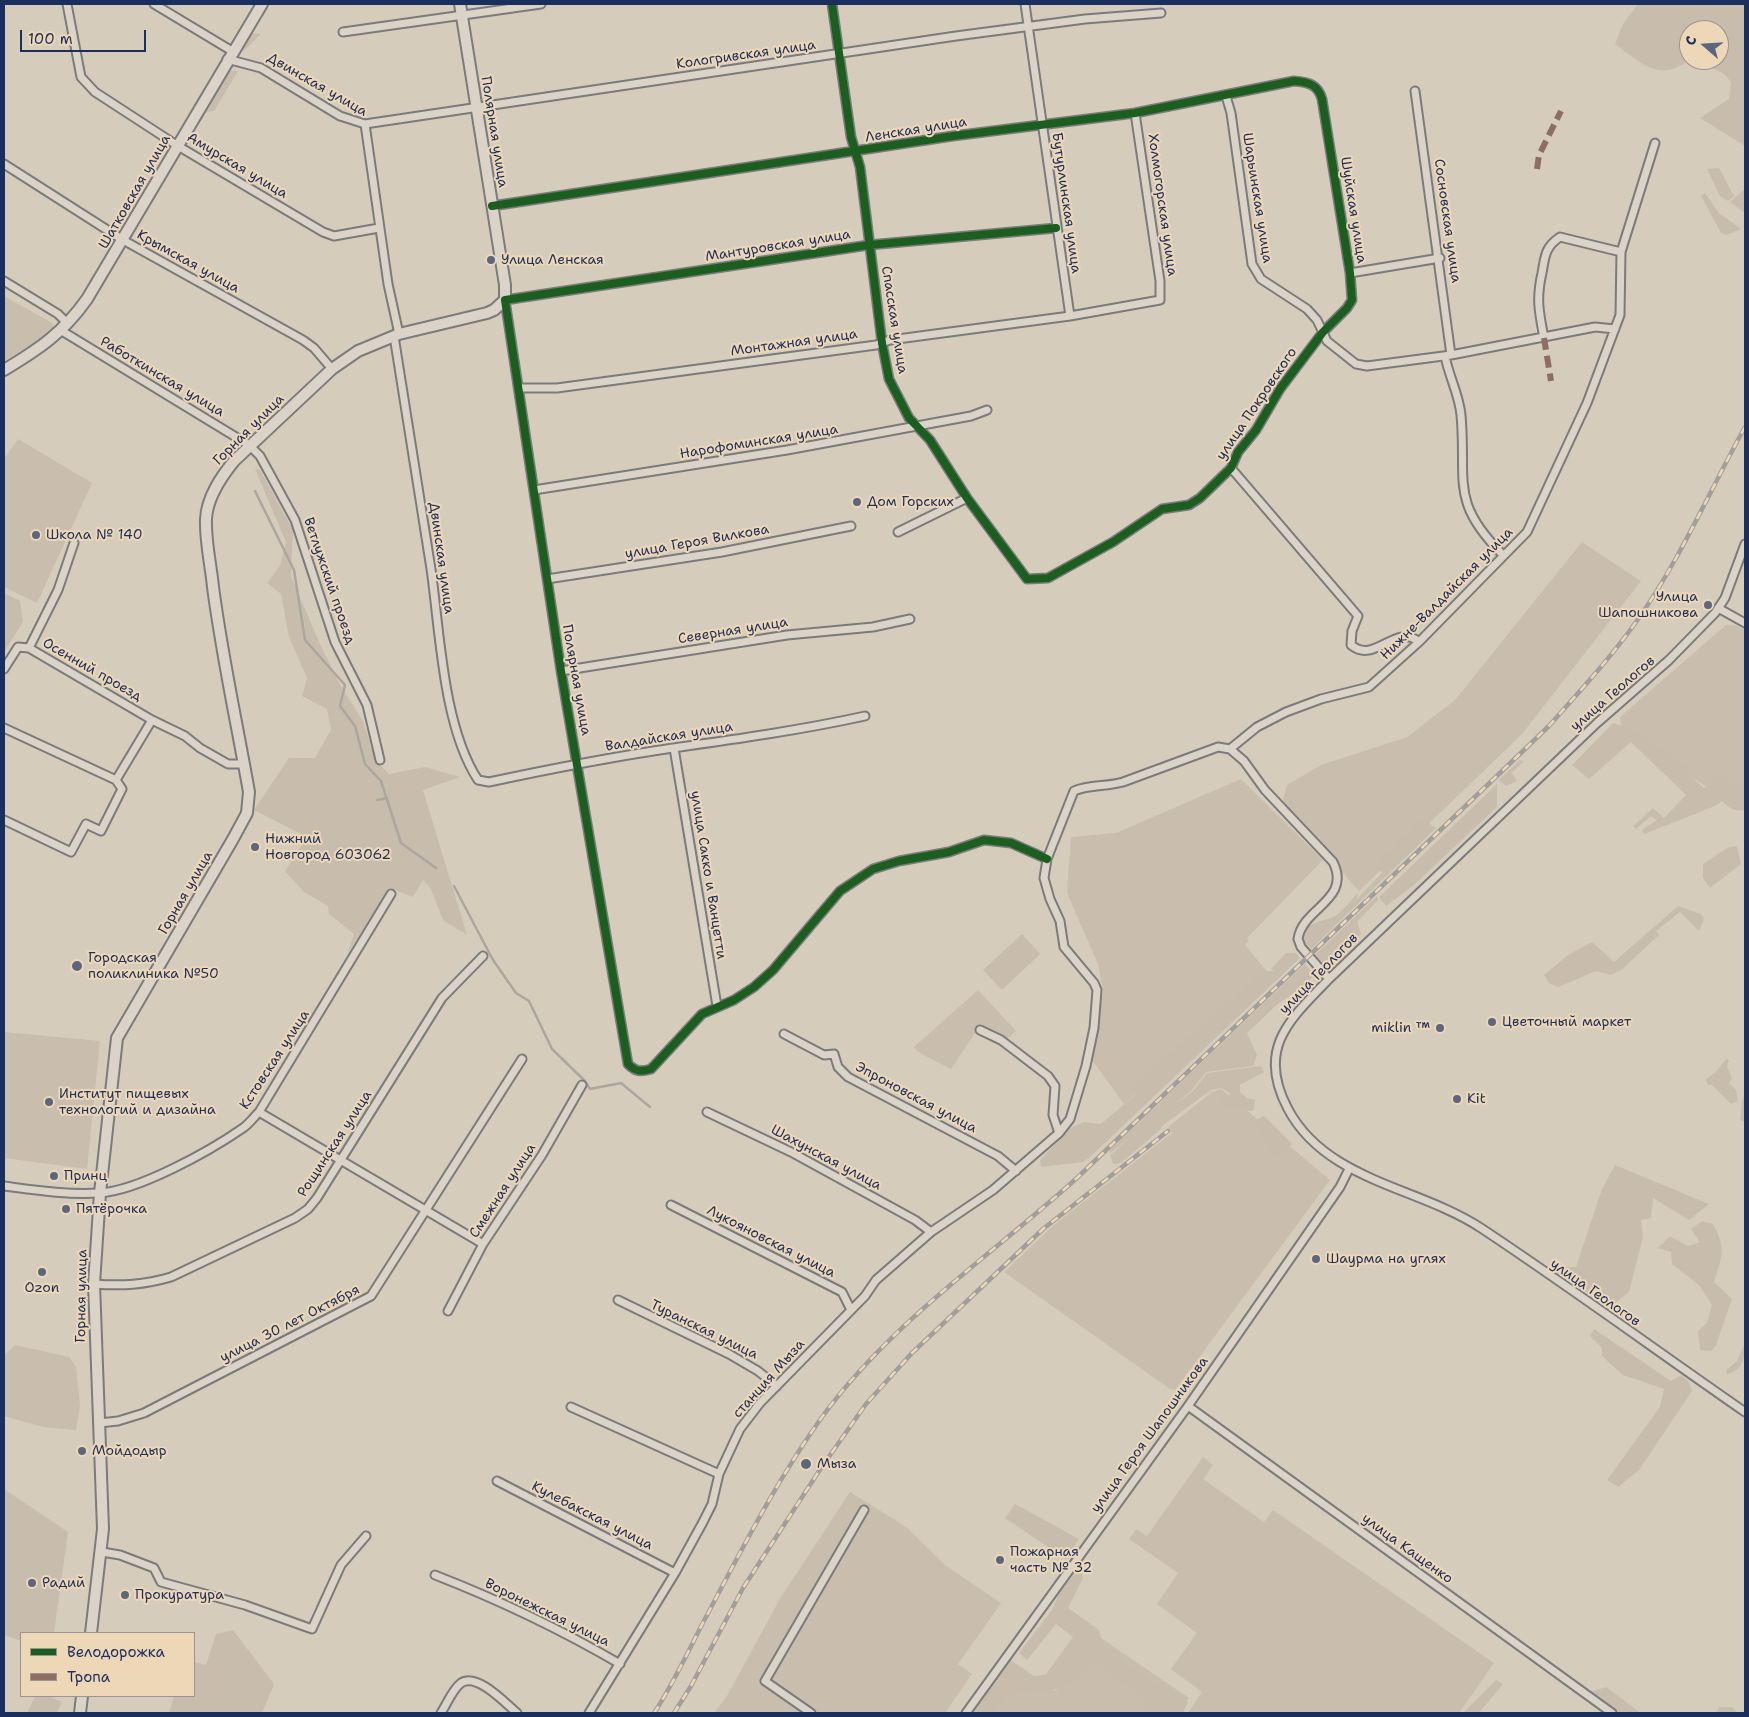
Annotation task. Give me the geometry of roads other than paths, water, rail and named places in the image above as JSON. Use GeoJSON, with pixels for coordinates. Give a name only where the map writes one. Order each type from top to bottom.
{"type":"FeatureCollection","features":[{"type":"Feature","properties":{"kind":"main road","name":"Шатковская улица"},"geometry":{"type":"LineString","coordinates":[[4,370],[45,345],[65,327],[87,299],[230,55],[262,4]]}},
{"type":"Feature","properties":{"kind":"main road","name":"Полярная улица"},"geometry":{"type":"LineString","coordinates":[[460,4],[505,285],[505,300]]}},
{"type":"Feature","properties":{"kind":"main road","name":"Мантуровская улица"},"geometry":{"type":"LineString","coordinates":[[396,335],[487,313],[494,310],[505,300]]}},
{"type":"Feature","properties":{"kind":"main road","name":"Горная улица"},"geometry":{"type":"LineString","coordinates":[[90,1632],[102,1552],[94,1284],[100,1193],[117,1038],[246,813],[249,792],[219,635],[206,518],[209,505],[221,477],[249,445],[332,369],[358,351],[396,335]]}},
{"type":"Feature","properties":{"kind":"main road"},"geometry":{"type":"LineString","coordinates":[[80,1713],[82,1697]]}},
{"type":"Feature","properties":{"kind":"street","name":"Амурская улица"},"geometry":{"type":"LineString","coordinates":[[67,4],[81,77],[95,92],[178,146],[323,232],[334,236],[379,228]]}},
{"type":"Feature","properties":{"kind":"street","name":"Двинская улица"},"geometry":{"type":"LineString","coordinates":[[154,4],[230,55],[253,64],[340,116],[365,124],[451,714],[470,767],[478,780]]}},
{"type":"Feature","properties":{"kind":"street"},"geometry":{"type":"LineString","coordinates":[[343,32],[541,4]]}},
{"type":"Feature","properties":{"kind":"street","name":"Спасская улица"},"geometry":{"type":"LineString","coordinates":[[832,4],[852,137],[856,152],[882,343],[889,379],[909,418],[930,440],[967,498],[1027,579]]}},
{"type":"Feature","properties":{"kind":"street","name":"Бутурлинская улица"},"geometry":{"type":"LineString","coordinates":[[1025,4],[1070,316]]}},
{"type":"Feature","properties":{"kind":"street","name":"Кологривская улица"},"geometry":{"type":"LineString","coordinates":[[365,124],[476,106],[1028,27],[1111,16],[1161,14]]}},
{"type":"Feature","properties":{"kind":"street","name":"Ленская улица"},"geometry":{"type":"LineString","coordinates":[[492,206],[972,134],[1135,113],[1294,81],[1313,85]]}},
{"type":"Feature","properties":{"kind":"street","name":"Шуйская улица"},"geometry":{"type":"LineString","coordinates":[[1313,85],[1319,90],[1322,99],[1350,273],[1352,300],[1347,308],[1323,332]]}},
{"type":"Feature","properties":{"kind":"street","name":"Сосновская улица"},"geometry":{"type":"LineString","coordinates":[[1416,91],[1440,258],[1448,371],[1459,400],[1462,481],[1466,502],[1479,528],[1503,555]]}},
{"type":"Feature","properties":{"kind":"street","name":"Шарьинская улица"},"geometry":{"type":"LineString","coordinates":[[1226,96],[1231,112],[1252,264],[1255,272],[1261,279],[1307,309],[1317,320],[1327,341],[1356,364],[1367,366],[1448,356],[1544,338],[1595,326],[1615,329]]}},
{"type":"Feature","properties":{"kind":"street","name":"Холмогорская улица"},"geometry":{"type":"LineString","coordinates":[[1135,113],[1160,281],[1160,300]]}},
{"type":"Feature","properties":{"kind":"street","name":"Нижне-Валдайская улица"},"geometry":{"type":"LineString","coordinates":[[1230,750],[1257,727],[1286,712],[1322,699],[1369,687],[1419,642],[1527,532],[1587,403],[1620,315],[1621,252],[1655,142]]}},
{"type":"Feature","properties":{"kind":"street","name":"Крымская улица"},"geometry":{"type":"LineString","coordinates":[[4,164],[123,240],[303,340],[324,358],[332,369]]}},
{"type":"Feature","properties":{"kind":"street","name":"Мантуровская улица"},"geometry":{"type":"LineString","coordinates":[[505,300],[869,245],[1056,228]]}},
{"type":"Feature","properties":{"kind":"street"},"geometry":{"type":"LineString","coordinates":[[1544,338],[1537,302],[1538,286],[1545,253],[1549,244],[1560,237],[1621,252]]}},
{"type":"Feature","properties":{"kind":"street"},"geometry":{"type":"LineString","coordinates":[[1350,273],[1440,258]]}},
{"type":"Feature","properties":{"kind":"street","name":"Работкинская улица"},"geometry":{"type":"LineString","coordinates":[[4,281],[58,314],[65,327],[249,445]]}},
{"type":"Feature","properties":{"kind":"street","name":"Полярная улица"},"geometry":{"type":"LineString","coordinates":[[505,300],[561,671],[628,1064],[636,1071],[651,1069],[693,1022],[717,1006]]}},
{"type":"Feature","properties":{"kind":"street","name":"Монтажная улица"},"geometry":{"type":"LineString","coordinates":[[519,388],[557,388],[1070,316],[1160,300]]}},
{"type":"Feature","properties":{"kind":"street","name":"улица Покровского"},"geometry":{"type":"LineString","coordinates":[[1027,579],[1048,578],[1113,542],[1162,509],[1189,505],[1231,468],[1238,452],[1256,430],[1280,389],[1323,332]]}},
{"type":"Feature","properties":{"kind":"street","name":"Нарофоминская улица"},"geometry":{"type":"LineString","coordinates":[[534,490],[787,450],[972,416],[987,410]]}},
{"type":"Feature","properties":{"kind":"street","name":"Ветлужский проезд"},"geometry":{"type":"LineString","coordinates":[[249,445],[260,456],[295,520],[335,642],[367,705],[380,760]]}},
{"type":"Feature","properties":{"kind":"street","name":"улица Покровского"},"geometry":{"type":"LineString","coordinates":[[1231,468],[1358,616],[1352,630],[1351,645],[1356,649],[1372,650],[1401,635],[1408,635],[1419,642]]}},
{"type":"Feature","properties":{"kind":"street"},"geometry":{"type":"LineString","coordinates":[[898,532],[967,498]]}},
{"type":"Feature","properties":{"kind":"street","name":"улица Героя Вилкова"},"geometry":{"type":"LineString","coordinates":[[547,579],[722,552],[851,526]]}},
{"type":"Feature","properties":{"kind":"street","name":"Осенний проезд"},"geometry":{"type":"LineString","coordinates":[[74,543],[58,590],[29,648],[152,720],[171,728],[228,764],[244,764]]}},
{"type":"Feature","properties":{"kind":"street","name":"улица Геологов"},"geometry":{"type":"LineString","coordinates":[[1745,544],[1728,591],[1718,608],[1669,660],[1597,723],[1329,979],[1291,1019],[1276,1046],[1276,1075],[1283,1097],[1296,1122],[1307,1135],[1349,1169],[1429,1201],[1479,1227],[1745,1412]]}},
{"type":"Feature","properties":{"kind":"street"},"geometry":{"type":"LineString","coordinates":[[1718,608],[1745,623]]}},
{"type":"Feature","properties":{"kind":"street","name":"Северная улица"},"geometry":{"type":"LineString","coordinates":[[561,671],[787,635],[873,627],[910,619]]}},
{"type":"Feature","properties":{"kind":"street"},"geometry":{"type":"LineString","coordinates":[[4,669],[18,647],[29,648]]}},
{"type":"Feature","properties":{"kind":"street","name":"Валдайская улица"},"geometry":{"type":"LineString","coordinates":[[478,780],[489,782],[578,764],[674,748],[716,744],[865,716]]}},
{"type":"Feature","properties":{"kind":"street"},"geometry":{"type":"LineString","coordinates":[[116,780],[152,720]]}},
{"type":"Feature","properties":{"kind":"street"},"geometry":{"type":"LineString","coordinates":[[4,728],[116,780],[122,789],[101,831],[86,824],[71,852],[4,820]]}},
{"type":"Feature","properties":{"kind":"street"},"geometry":{"type":"LineString","coordinates":[[717,1006],[741,996],[773,970],[826,907],[853,880],[885,865],[950,852],[984,840],[1011,843],[1047,859],[1074,791],[1093,785],[1110,786],[1218,747],[1230,750],[1244,761],[1265,790],[1333,862],[1338,872],[1338,882],[1335,891],[1303,927],[1298,940],[1301,947],[1329,979]]}},
{"type":"Feature","properties":{"kind":"street","name":"улица Сакко и Ванцетти"},"geometry":{"type":"LineString","coordinates":[[674,748],[717,1006]]}},
{"type":"Feature","properties":{"kind":"street","name":"станция Мыза"},"geometry":{"type":"LineString","coordinates":[[589,1713],[675,1573],[712,1504],[719,1474],[740,1429],[777,1386],[851,1310],[876,1280],[931,1232],[965,1211],[1016,1171],[1059,1133],[1070,1119],[1086,1066],[1094,1028],[1097,990],[1094,983],[1064,947],[1060,921],[1050,899],[1044,878],[1047,859]]}},
{"type":"Feature","properties":{"kind":"street","name":"Кстовская улица"},"geometry":{"type":"LineString","coordinates":[[100,1193],[161,1175],[245,1127],[259,1112],[391,894]]}},
{"type":"Feature","properties":{"kind":"street","name":"Рощинская улица"},"geometry":{"type":"LineString","coordinates":[[94,1284],[124,1286],[150,1284],[171,1277],[295,1218],[308,1208],[317,1198],[342,1160],[442,998],[483,956]]}},
{"type":"Feature","properties":{"kind":"street"},"geometry":{"type":"LineString","coordinates":[[980,1030],[1001,1040],[1048,1076],[1055,1086],[1053,1115],[1059,1133]]}},
{"type":"Feature","properties":{"kind":"street","name":"Эпроновская улица"},"geometry":{"type":"LineString","coordinates":[[784,1034],[824,1055],[834,1054],[838,1067],[848,1078],[998,1156],[1016,1171]]}},
{"type":"Feature","properties":{"kind":"street","name":"улица 30 лет Октября"},"geometry":{"type":"LineString","coordinates":[[99,1423],[118,1421],[144,1412],[371,1296],[522,1059]]}},
{"type":"Feature","properties":{"kind":"street","name":"Смежная улица"},"geometry":{"type":"LineString","coordinates":[[448,1311],[483,1244],[542,1155],[582,1085]]}},
{"type":"Feature","properties":{"kind":"street"},"geometry":{"type":"LineString","coordinates":[[259,1112],[483,1244]]}},
{"type":"Feature","properties":{"kind":"street","name":"Шахунская улица"},"geometry":{"type":"LineString","coordinates":[[707,1112],[791,1152],[915,1220],[931,1232]]}},
{"type":"Feature","properties":{"kind":"street","name":"улица Героя Шапошникова"},"geometry":{"type":"LineString","coordinates":[[966,1713],[1188,1406],[1340,1187],[1349,1169]]}},
{"type":"Feature","properties":{"kind":"street"},"geometry":{"type":"LineString","coordinates":[[4,1186],[100,1193]]}},
{"type":"Feature","properties":{"kind":"street","name":"Лукояновская улица"},"geometry":{"type":"LineString","coordinates":[[671,1205],[842,1292],[851,1310]]}},
{"type":"Feature","properties":{"kind":"street","name":"Туранская улица"},"geometry":{"type":"LineString","coordinates":[[618,1300],[642,1314],[648,1313],[729,1354],[758,1371],[777,1386]]}},
{"type":"Feature","properties":{"kind":"street","name":"улица Кащенко"},"geometry":{"type":"LineString","coordinates":[[1188,1406],[1612,1713]]}},
{"type":"Feature","properties":{"kind":"street"},"geometry":{"type":"LineString","coordinates":[[570,1407],[719,1474]]}},
{"type":"Feature","properties":{"kind":"street","name":"Кулебакская улица"},"geometry":{"type":"LineString","coordinates":[[497,1481],[675,1573]]}},
{"type":"Feature","properties":{"kind":"street"},"geometry":{"type":"LineString","coordinates":[[812,1713],[765,1681],[864,1510]]}},
{"type":"Feature","properties":{"kind":"street"},"geometry":{"type":"LineString","coordinates":[[102,1552],[154,1568],[161,1582],[245,1606],[312,1629],[341,1565],[366,1536]]}},
{"type":"Feature","properties":{"kind":"street","name":"Воронежская улица"},"geometry":{"type":"LineString","coordinates":[[435,1575],[499,1600],[570,1635],[620,1664]]}},
{"type":"Feature","properties":{"kind":"street"},"geometry":{"type":"LineString","coordinates":[[441,1713],[458,1687],[462,1683],[469,1681],[489,1689],[517,1713]]}},
{"type":"Feature","properties":{"kind":"waterway"},"geometry":{"type":"LineString","coordinates":[[255,491],[294,570],[305,640],[345,685],[340,706],[355,726],[365,764],[381,781],[401,843],[436,868]]}},
{"type":"Feature","properties":{"kind":"waterway"},"geometry":{"type":"LineString","coordinates":[[377,800],[387,798]]}},
{"type":"Feature","properties":{"kind":"waterway"},"geometry":{"type":"LineString","coordinates":[[454,886],[493,960],[516,993],[529,1001],[552,1049],[585,1081],[590,1089],[621,1083],[650,1107]]}},
{"type":"Feature","properties":{"kind":"railway"},"geometry":{"type":"LineString","coordinates":[[654,1713],[675,1678],[775,1490],[822,1417],[850,1382],[879,1350],[911,1320],[1078,1177],[1548,727],[1615,650],[1652,599],[1680,551],[1745,427]]}},
{"type":"Feature","properties":{"kind":"railway"},"geometry":{"type":"LineString","coordinates":[[674,1713],[691,1686],[743,1588],[821,1468],[866,1404],[912,1353],[1043,1229],[1168,1131]]}},
{"type":"Feature","properties":{"kind":"place","name":"Улица Ленская"},"geometry":{"type":"Point","coordinates":[491,260]}},
{"type":"Feature","properties":{"kind":"place","name":"Дом Горских"},"geometry":{"type":"Point","coordinates":[857,502]}},
{"type":"Feature","properties":{"kind":"place","name":"Школа № 140"},"geometry":{"type":"Point","coordinates":[36,535]}},
{"type":"Feature","properties":{"kind":"place","name":"Улица Шапошникова"},"geometry":{"type":"Point","coordinates":[1708,605]}},
{"type":"Feature","properties":{"kind":"place","name":"Нижний Новгород 603062"},"geometry":{"type":"Point","coordinates":[255,847]}},
{"type":"Feature","properties":{"kind":"place","name":"Городская поликлиника №50"},"geometry":{"type":"Point","coordinates":[77,966]}},
{"type":"Feature","properties":{"kind":"place","name":"Цветочный маркет"},"geometry":{"type":"Point","coordinates":[1492,1022]}},
{"type":"Feature","properties":{"kind":"place","name":"miklin ™"},"geometry":{"type":"Point","coordinates":[1440,1028]}},
{"type":"Feature","properties":{"kind":"place","name":"Kit"},"geometry":{"type":"Point","coordinates":[1457,1099]}},
{"type":"Feature","properties":{"kind":"place","name":"Институт пищевых технологий и дизайна"},"geometry":{"type":"Point","coordinates":[49,1102]}},
{"type":"Feature","properties":{"kind":"place","name":"Принц"},"geometry":{"type":"Point","coordinates":[54,1176]}},
{"type":"Feature","properties":{"kind":"place","name":"Пятёрочка"},"geometry":{"type":"Point","coordinates":[66,1209]}},
{"type":"Feature","properties":{"kind":"place","name":"Шаурма на углях"},"geometry":{"type":"Point","coordinates":[1316,1259]}},
{"type":"Feature","properties":{"kind":"place","name":"Ozon"},"geometry":{"type":"Point","coordinates":[42,1272]}},
{"type":"Feature","properties":{"kind":"place","name":"Мойдодыр"},"geometry":{"type":"Point","coordinates":[82,1451]}},
{"type":"Feature","properties":{"kind":"place","name":"Мыза"},"geometry":{"type":"Point","coordinates":[806,1464]}},
{"type":"Feature","properties":{"kind":"place","name":"Пожарная часть № 32"},"geometry":{"type":"Point","coordinates":[1000,1560]}},
{"type":"Feature","properties":{"kind":"place","name":"Радий"},"geometry":{"type":"Point","coordinates":[32,1583]}},
{"type":"Feature","properties":{"kind":"place","name":"Прокуратура"},"geometry":{"type":"Point","coordinates":[125,1595]}}]}
